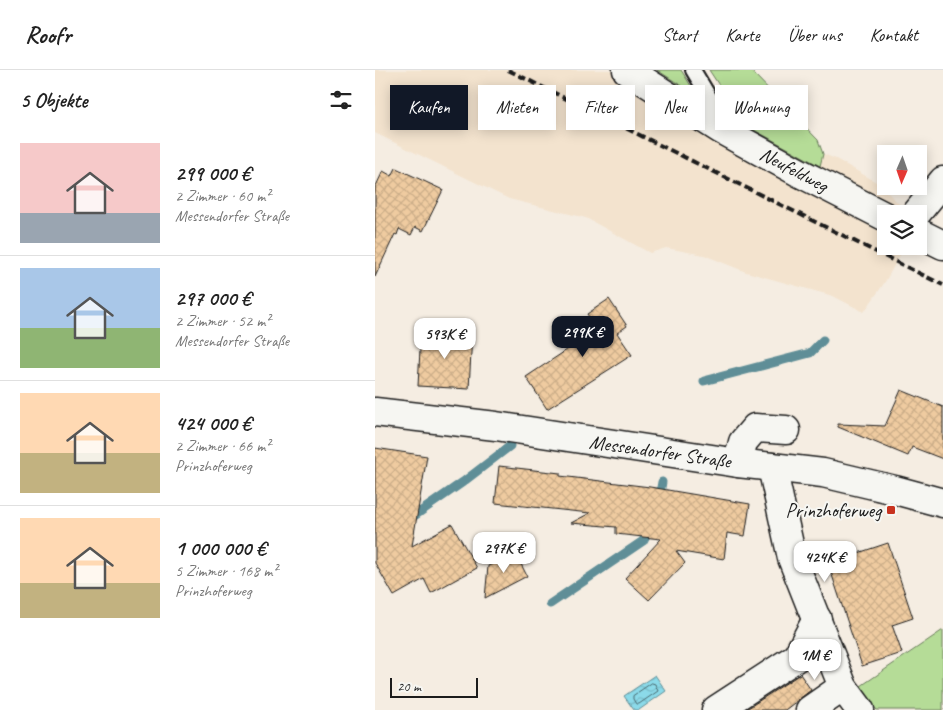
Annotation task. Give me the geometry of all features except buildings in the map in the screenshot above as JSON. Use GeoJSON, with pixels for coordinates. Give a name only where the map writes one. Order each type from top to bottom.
{"type":"FeatureCollection","features":[{"type":"Feature","properties":{"kind":"street","name":"Neufeldweg"},"geometry":{"type":"LineString","coordinates":[[627,70],[715,125]]}},
{"type":"Feature","properties":{"kind":"street","name":"Neufeldweg"},"geometry":{"type":"LineString","coordinates":[[723,130],[877,212]]}},
{"type":"Feature","properties":{"kind":"street"},"geometry":{"type":"LineString","coordinates":[[923,205],[943,181]]}},
{"type":"Feature","properties":{"kind":"street"},"geometry":{"type":"LineString","coordinates":[[927,237],[943,245]]}},
{"type":"Feature","properties":{"kind":"street","name":"Messendorfer Straße"},"geometry":{"type":"LineString","coordinates":[[375,412],[496,426],[738,463],[823,473],[943,503]]}},
{"type":"Feature","properties":{"kind":"street"},"geometry":{"type":"LineString","coordinates":[[738,463],[743,442],[755,428],[786,430]]}},
{"type":"Feature","properties":{"kind":"street"},"geometry":{"type":"LineString","coordinates":[[772,467],[792,558],[843,687],[860,710]]}},
{"type":"Feature","properties":{"kind":"street"},"geometry":{"type":"LineString","coordinates":[[716,710],[797,657],[817,619]]}},
{"type":"Feature","properties":{"kind":"street"},"geometry":{"type":"LineString","coordinates":[[809,710],[843,687]]}},
{"type":"Feature","properties":{"kind":"lane"},"geometry":{"type":"LineString","coordinates":[[693,70],[715,110]]}},
{"type":"Feature","properties":{"kind":"shaded area"},"geometry":{"type":"Polygon","coordinates":[[[375,70],[634,70],[665,85],[645,85],[645,130],[705,130],[705,104],[715,109],[715,130],[762,130],[836,159],[877,182],[877,195],[890,195],[899,205],[877,205],[877,255],[900,255],[885,282],[864,312],[833,296],[746,272],[704,255],[666,248],[650,253],[586,218],[509,199],[375,133],[375,70]]]}},
{"type":"Feature","properties":{"kind":"green space"},"geometry":{"type":"Polygon","coordinates":[[[657,70],[681,70],[690,85],[680,85],[657,70]]]}},
{"type":"Feature","properties":{"kind":"green space"},"geometry":{"type":"Polygon","coordinates":[[[709,70],[750,70],[765,85],[719,85],[709,70]]]}},
{"type":"Feature","properties":{"kind":"green space"},"geometry":{"type":"Polygon","coordinates":[[[754,130],[808,130],[818,140],[823,154],[820,166],[754,130]]]}},
{"type":"Feature","properties":{"kind":"green space"},"geometry":{"type":"Polygon","coordinates":[[[943,630],[943,710],[877,710],[858,688],[943,630]]]}},
{"type":"Feature","properties":{"kind":"water"},"geometry":{"type":"Polygon","coordinates":[[[655,675],[666,691],[639,710],[634,710],[624,696],[655,675]]]}},
{"type":"Feature","properties":{"kind":"waterway"},"geometry":{"type":"LineString","coordinates":[[704,381],[810,353],[823,340]]}},
{"type":"Feature","properties":{"kind":"waterway"},"geometry":{"type":"LineString","coordinates":[[407,521],[510,446]]}},
{"type":"Feature","properties":{"kind":"waterway"},"geometry":{"type":"LineString","coordinates":[[659,499],[662,482]]}},
{"type":"Feature","properties":{"kind":"waterway"},"geometry":{"type":"LineString","coordinates":[[550,604],[643,541],[650,528]]}},
{"type":"Feature","properties":{"kind":"railway"},"geometry":{"type":"LineString","coordinates":[[508,70],[943,285]]}},
{"type":"Feature","properties":{"kind":"place","name":"Prinzhoferweg"},"geometry":{"type":"Point","coordinates":[891,510]}}]}
